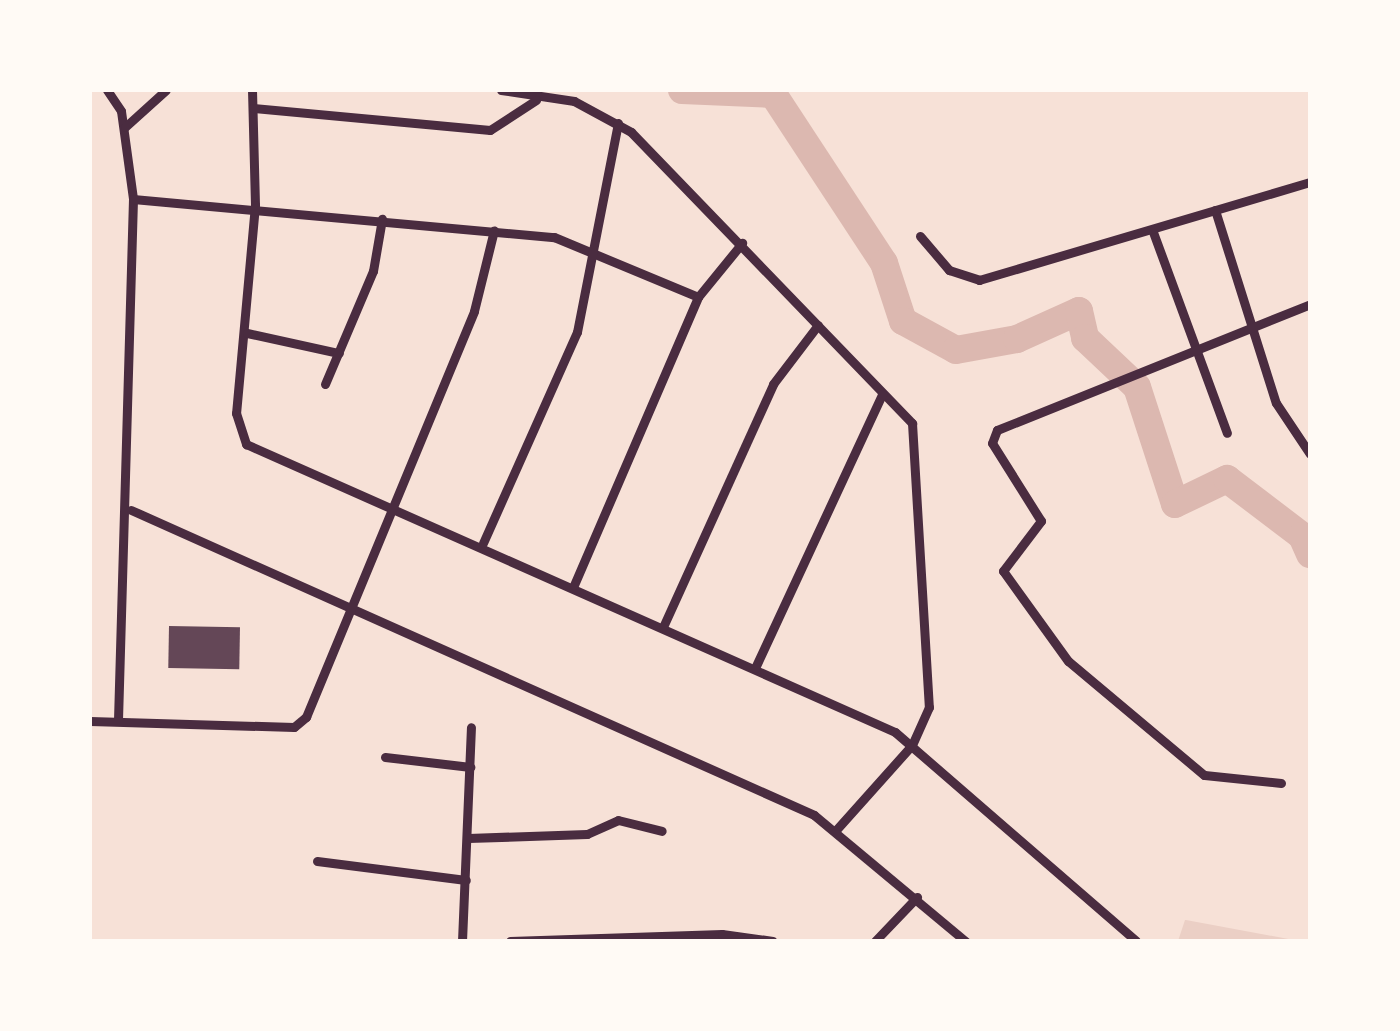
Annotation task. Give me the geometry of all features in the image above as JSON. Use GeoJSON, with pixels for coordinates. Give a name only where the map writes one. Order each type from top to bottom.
{"type":"FeatureCollection","features":[{"type":"Feature","properties":{"kind":"street"},"geometry":{"type":"LineString","coordinates":[[107,90],[125,127],[133,199],[131,510],[118,721]]}},
{"type":"Feature","properties":{"kind":"street"},"geometry":{"type":"LineString","coordinates":[[125,127],[166,90]]}},
{"type":"Feature","properties":{"kind":"street"},"geometry":{"type":"LineString","coordinates":[[252,90],[254,204],[247,333],[236,413],[246,444],[482,543],[912,745],[1136,941]]}},
{"type":"Feature","properties":{"kind":"street"},"geometry":{"type":"LineString","coordinates":[[502,90],[536,100]]}},
{"type":"Feature","properties":{"kind":"street"},"geometry":{"type":"LineString","coordinates":[[253,108],[490,130],[536,100],[554,95],[618,123],[742,244],[882,394],[915,437],[930,688],[912,745],[836,830]]}},
{"type":"Feature","properties":{"kind":"street"},"geometry":{"type":"LineString","coordinates":[[482,543],[560,376],[592,253],[618,123]]}},
{"type":"Feature","properties":{"kind":"street"},"geometry":{"type":"LineString","coordinates":[[920,236],[949,270],[979,280],[1153,232],[1310,182]]}},
{"type":"Feature","properties":{"kind":"street"},"geometry":{"type":"LineString","coordinates":[[133,199],[254,204],[494,230],[592,253],[698,298]]}},
{"type":"Feature","properties":{"kind":"street"},"geometry":{"type":"LineString","coordinates":[[1215,210],[1250,328],[1286,426],[1310,454]]}},
{"type":"Feature","properties":{"kind":"street"},"geometry":{"type":"LineString","coordinates":[[325,384],[373,271],[382,219]]}},
{"type":"Feature","properties":{"kind":"street"},"geometry":{"type":"LineString","coordinates":[[90,721],[294,727],[394,505],[474,311],[494,230]]}},
{"type":"Feature","properties":{"kind":"street"},"geometry":{"type":"LineString","coordinates":[[1153,232],[1228,433]]}},
{"type":"Feature","properties":{"kind":"street"},"geometry":{"type":"LineString","coordinates":[[574,585],[698,298],[742,244]]}},
{"type":"Feature","properties":{"kind":"street"},"geometry":{"type":"LineString","coordinates":[[1280,784],[1218,780],[1165,747],[1082,678],[1003,571],[1041,521],[992,435],[1310,304]]}},
{"type":"Feature","properties":{"kind":"street"},"geometry":{"type":"LineString","coordinates":[[664,627],[773,384],[818,325]]}},
{"type":"Feature","properties":{"kind":"street"},"geometry":{"type":"LineString","coordinates":[[247,333],[339,353]]}},
{"type":"Feature","properties":{"kind":"street"},"geometry":{"type":"LineString","coordinates":[[755,668],[882,394]]}},
{"type":"Feature","properties":{"kind":"street"},"geometry":{"type":"LineString","coordinates":[[131,510],[836,830],[965,941]]}},
{"type":"Feature","properties":{"kind":"street"},"geometry":{"type":"LineString","coordinates":[[462,941],[471,727]]}},
{"type":"Feature","properties":{"kind":"street"},"geometry":{"type":"LineString","coordinates":[[386,756],[470,767]]}},
{"type":"Feature","properties":{"kind":"street"},"geometry":{"type":"LineString","coordinates":[[468,838],[587,834],[618,820],[662,831]]}},
{"type":"Feature","properties":{"kind":"street"},"geometry":{"type":"LineString","coordinates":[[317,861],[466,880]]}},
{"type":"Feature","properties":{"kind":"street"},"geometry":{"type":"LineString","coordinates":[[874,941],[916,897]]}},
{"type":"Feature","properties":{"kind":"street"},"geometry":{"type":"LineString","coordinates":[[510,941],[773,941]]}},
{"type":"Feature","properties":{"kind":"shaded area"},"geometry":{"type":"Polygon","coordinates":[[[1186,920],[1299,941],[1178,941],[1186,920]]]}},
{"type":"Feature","properties":{"kind":"building"},"geometry":{"type":"Polygon","coordinates":[[[169,626],[240,627],[239,669],[168,668],[169,626]]]}},
{"type":"Feature","properties":{"kind":"waterway"},"geometry":{"type":"LineString","coordinates":[[682,90],[773,94],[884,263],[903,321],[956,350],[1017,339],[1079,311],[1085,338],[1137,387],[1175,504],[1227,479],[1302,536],[1310,554]]}}]}
